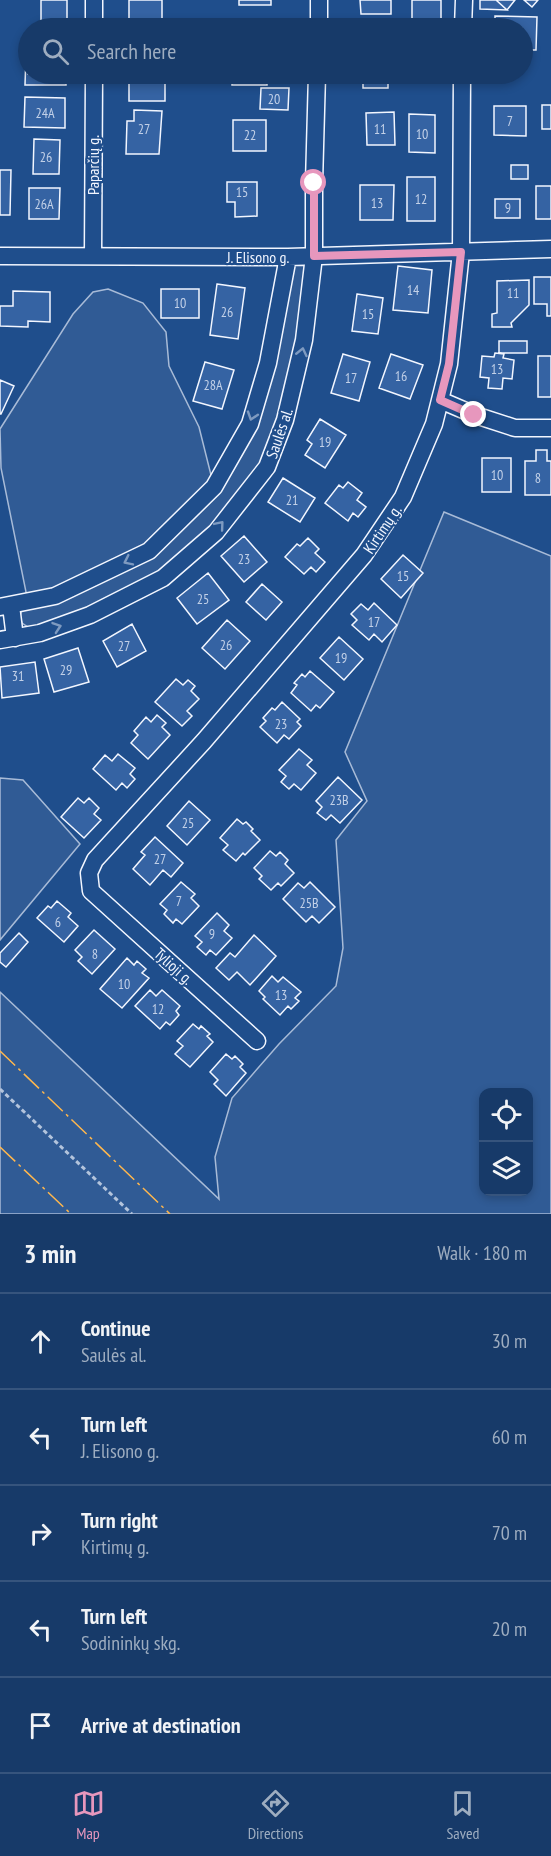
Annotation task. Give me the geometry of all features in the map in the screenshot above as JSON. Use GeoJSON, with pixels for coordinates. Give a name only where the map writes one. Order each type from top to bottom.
{"type":"FeatureCollection","features":[{"type":"Feature","properties":{"kind":"street"},"geometry":{"type":"LineString","coordinates":[[94,0],[94,18]]}},
{"type":"Feature","properties":{"kind":"street"},"geometry":{"type":"LineString","coordinates":[[319,18],[320,0]]}},
{"type":"Feature","properties":{"kind":"street"},"geometry":{"type":"LineString","coordinates":[[463,18],[464,0]]}},
{"type":"Feature","properties":{"kind":"street","name":"Paparčių g."},"geometry":{"type":"LineString","coordinates":[[93,256],[94,84]]}},
{"type":"Feature","properties":{"kind":"street","name":"Saulės al."},"geometry":{"type":"LineString","coordinates":[[8,639],[40,633],[90,615],[163,579],[216,532],[267,467],[285,420],[304,340],[314,256],[317,84]]}},
{"type":"Feature","properties":{"kind":"street","name":"Kirtimų g."},"geometry":{"type":"LineString","coordinates":[[91,891],[89,873],[95,861],[204,741],[364,555],[403,497],[434,424],[449,364],[461,252],[462,84]]}},
{"type":"Feature","properties":{"kind":"street","name":"J. Elisono g."},"geometry":{"type":"LineString","coordinates":[[0,256],[288,257],[551,249]]}},
{"type":"Feature","properties":{"kind":"street","name":"Saulės al."},"geometry":{"type":"LineString","coordinates":[[5,606],[55,596],[149,551],[214,487],[250,424],[268,363],[288,257]]}},
{"type":"Feature","properties":{"kind":"street"},"geometry":{"type":"LineString","coordinates":[[440,400],[474,415],[515,428],[551,428]]}},
{"type":"Feature","properties":{"kind":"street"},"geometry":{"type":"LineString","coordinates":[[5,606],[8,639]]}},
{"type":"Feature","properties":{"kind":"street","name":"Tylioji g."},"geometry":{"type":"LineString","coordinates":[[91,891],[257,1041]]}},
{"type":"Feature","properties":{"kind":"path"},"geometry":{"type":"LineString","coordinates":[[0,1089],[132,1214]]}},
{"type":"Feature","properties":{"kind":"shaded area"},"geometry":{"type":"Polygon","coordinates":[[[293,262],[307,262],[290,385],[260,465],[214,528],[161,572],[89,611],[34,629],[22,623],[20,616],[22,609],[150,554],[254,424],[293,262]]]}},
{"type":"Feature","properties":{"kind":"shaded area"},"geometry":{"type":"Polygon","coordinates":[[[108,289],[143,303],[166,332],[169,366],[199,427],[214,487],[149,551],[28,602],[1,468],[0,429],[73,314],[93,292],[108,289]]]}},
{"type":"Feature","properties":{"kind":"shaded area"},"geometry":{"type":"Polygon","coordinates":[[[444,512],[551,556],[551,1214],[0,1214],[0,992],[219,1199],[215,1157],[232,1098],[279,1044],[336,986],[343,948],[336,840],[367,801],[345,752],[444,512]]]}},
{"type":"Feature","properties":{"kind":"shaded area"},"geometry":{"type":"Polygon","coordinates":[[[0,778],[23,780],[80,844],[0,940],[0,778]]]}},
{"type":"Feature","properties":{"kind":"building"},"geometry":{"type":"Polygon","coordinates":[[[41,0],[67,0],[67,18],[41,18],[41,0]]]}},
{"type":"Feature","properties":{"kind":"building"},"geometry":{"type":"Polygon","coordinates":[[[129,0],[162,0],[162,18],[129,18],[129,0]]]}},
{"type":"Feature","properties":{"kind":"building"},"geometry":{"type":"Polygon","coordinates":[[[239,0],[271,0],[271,5],[239,5],[239,0]]]}},
{"type":"Feature","properties":{"kind":"building"},"geometry":{"type":"Polygon","coordinates":[[[360,0],[391,0],[391,14],[361,14],[360,0]]]}},
{"type":"Feature","properties":{"kind":"building"},"geometry":{"type":"Polygon","coordinates":[[[412,0],[441,0],[441,18],[412,18],[412,0]]]}},
{"type":"Feature","properties":{"kind":"building"},"geometry":{"type":"Polygon","coordinates":[[[480,0],[496,0],[507,10],[480,9],[480,0]]]}},
{"type":"Feature","properties":{"kind":"building"},"geometry":{"type":"Polygon","coordinates":[[[496,0],[515,0],[507,10],[496,0]]]}},
{"type":"Feature","properties":{"kind":"building"},"geometry":{"type":"Polygon","coordinates":[[[524,0],[538,0],[532,7],[524,0]]]}},
{"type":"Feature","properties":{"kind":"building"},"geometry":{"type":"Polygon","coordinates":[[[495,16],[537,17],[536,50],[533,50],[533,18],[495,18],[495,16]]]}},
{"type":"Feature","properties":{"kind":"building"},"geometry":{"type":"Polygon","coordinates":[[[25,84],[66,84],[66,85],[25,84]]]}},
{"type":"Feature","properties":{"kind":"building"},"geometry":{"type":"Polygon","coordinates":[[[129,84],[165,84],[165,101],[129,101],[129,84]]]}},
{"type":"Feature","properties":{"kind":"building"},"geometry":{"type":"Polygon","coordinates":[[[232,84],[267,84],[267,85],[232,84]]]}},
{"type":"Feature","properties":{"kind":"building"},"geometry":{"type":"Polygon","coordinates":[[[363,84],[388,84],[388,88],[363,88],[363,84]]]}},
{"type":"Feature","properties":{"kind":"building"},"geometry":{"type":"Polygon","coordinates":[[[261,88],[289,88],[288,110],[260,109],[261,88]]]}},
{"type":"Feature","properties":{"kind":"building"},"geometry":{"type":"Polygon","coordinates":[[[25,97],[65,98],[65,128],[24,127],[25,97]]]}},
{"type":"Feature","properties":{"kind":"building"},"geometry":{"type":"Polygon","coordinates":[[[542,105],[551,105],[551,129],[542,129],[542,105]]]}},
{"type":"Feature","properties":{"kind":"building"},"geometry":{"type":"Polygon","coordinates":[[[494,106],[526,106],[526,136],[494,135],[494,106]]]}},
{"type":"Feature","properties":{"kind":"building"},"geometry":{"type":"Polygon","coordinates":[[[134,110],[162,111],[159,154],[126,154],[127,121],[134,121],[134,110]]]}},
{"type":"Feature","properties":{"kind":"building"},"geometry":{"type":"Polygon","coordinates":[[[394,112],[395,145],[367,145],[366,113],[394,112]]]}},
{"type":"Feature","properties":{"kind":"building"},"geometry":{"type":"Polygon","coordinates":[[[409,114],[435,115],[435,153],[409,152],[409,114]]]}},
{"type":"Feature","properties":{"kind":"building"},"geometry":{"type":"Polygon","coordinates":[[[233,120],[266,120],[266,151],[233,151],[233,120]]]}},
{"type":"Feature","properties":{"kind":"building"},"geometry":{"type":"Polygon","coordinates":[[[34,139],[60,140],[59,174],[33,174],[34,139]]]}},
{"type":"Feature","properties":{"kind":"building"},"geometry":{"type":"Polygon","coordinates":[[[511,165],[528,165],[528,179],[511,179],[511,165]]]}},
{"type":"Feature","properties":{"kind":"building"},"geometry":{"type":"Polygon","coordinates":[[[0,170],[11,170],[10,215],[0,215],[0,170]]]}},
{"type":"Feature","properties":{"kind":"building"},"geometry":{"type":"Polygon","coordinates":[[[407,177],[435,177],[435,221],[407,221],[407,177]]]}},
{"type":"Feature","properties":{"kind":"building"},"geometry":{"type":"Polygon","coordinates":[[[227,182],[257,182],[257,216],[235,217],[235,202],[227,202],[227,182]]]}},
{"type":"Feature","properties":{"kind":"building"},"geometry":{"type":"Polygon","coordinates":[[[360,185],[394,185],[393,220],[360,220],[360,185]]]}},
{"type":"Feature","properties":{"kind":"building"},"geometry":{"type":"Polygon","coordinates":[[[536,186],[551,186],[551,219],[536,219],[536,186]]]}},
{"type":"Feature","properties":{"kind":"building"},"geometry":{"type":"Polygon","coordinates":[[[29,188],[60,188],[59,219],[29,219],[29,188]]]}},
{"type":"Feature","properties":{"kind":"building"},"geometry":{"type":"Polygon","coordinates":[[[495,199],[520,199],[520,218],[495,218],[495,199]]]}},
{"type":"Feature","properties":{"kind":"building"},"geometry":{"type":"Polygon","coordinates":[[[398,266],[432,270],[428,313],[393,310],[398,266]]]}},
{"type":"Feature","properties":{"kind":"building"},"geometry":{"type":"Polygon","coordinates":[[[534,277],[551,277],[551,316],[547,316],[547,304],[534,304],[534,277]]]}},
{"type":"Feature","properties":{"kind":"building"},"geometry":{"type":"Polygon","coordinates":[[[529,280],[529,305],[511,323],[512,327],[492,327],[492,314],[497,313],[497,281],[529,280]]]}},
{"type":"Feature","properties":{"kind":"building"},"geometry":{"type":"Polygon","coordinates":[[[217,284],[245,288],[238,339],[210,335],[217,284]]]}},
{"type":"Feature","properties":{"kind":"building"},"geometry":{"type":"Polygon","coordinates":[[[161,289],[199,289],[199,318],[161,318],[161,289]]]}},
{"type":"Feature","properties":{"kind":"building"},"geometry":{"type":"Polygon","coordinates":[[[13,291],[50,292],[50,322],[28,321],[28,327],[0,326],[0,306],[13,306],[13,291]]]}},
{"type":"Feature","properties":{"kind":"building"},"geometry":{"type":"Polygon","coordinates":[[[357,294],[383,298],[378,334],[352,331],[357,294]]]}},
{"type":"Feature","properties":{"kind":"building"},"geometry":{"type":"Polygon","coordinates":[[[499,341],[527,341],[527,353],[499,353],[499,341]]]}},
{"type":"Feature","properties":{"kind":"building"},"geometry":{"type":"Polygon","coordinates":[[[495,353],[504,354],[503,358],[514,360],[512,379],[503,378],[502,389],[488,388],[489,378],[480,377],[482,356],[494,357],[495,353]]]}},
{"type":"Feature","properties":{"kind":"building"},"geometry":{"type":"Polygon","coordinates":[[[343,354],[370,362],[359,401],[331,393],[343,354]]]}},
{"type":"Feature","properties":{"kind":"building"},"geometry":{"type":"Polygon","coordinates":[[[391,354],[423,365],[410,399],[379,388],[391,354]]]}},
{"type":"Feature","properties":{"kind":"building"},"geometry":{"type":"Polygon","coordinates":[[[538,356],[551,356],[551,397],[538,397],[538,356]]]}},
{"type":"Feature","properties":{"kind":"building"},"geometry":{"type":"Polygon","coordinates":[[[205,362],[234,370],[222,409],[193,401],[205,362]]]}},
{"type":"Feature","properties":{"kind":"building"},"geometry":{"type":"Polygon","coordinates":[[[0,380],[14,386],[1,414],[0,414],[0,380]]]}},
{"type":"Feature","properties":{"kind":"building"},"geometry":{"type":"Polygon","coordinates":[[[320,419],[346,435],[325,468],[305,455],[312,444],[307,440],[320,419]]]}},
{"type":"Feature","properties":{"kind":"building"},"geometry":{"type":"Polygon","coordinates":[[[536,450],[547,450],[547,461],[551,461],[551,495],[525,495],[525,461],[536,461],[536,450]]]}},
{"type":"Feature","properties":{"kind":"building"},"geometry":{"type":"Polygon","coordinates":[[[482,458],[511,458],[511,492],[482,492],[482,458]]]}},
{"type":"Feature","properties":{"kind":"building"},"geometry":{"type":"Polygon","coordinates":[[[283,478],[315,498],[300,522],[268,502],[283,478]]]}},
{"type":"Feature","properties":{"kind":"building"},"geometry":{"type":"Polygon","coordinates":[[[348,482],[362,493],[357,500],[366,507],[358,517],[353,513],[348,521],[325,503],[339,485],[343,488],[348,482]]]}},
{"type":"Feature","properties":{"kind":"building"},"geometry":{"type":"Polygon","coordinates":[[[244,536],[267,562],[244,582],[221,556],[244,536]]]}},
{"type":"Feature","properties":{"kind":"building"},"geometry":{"type":"Polygon","coordinates":[[[308,538],[319,549],[315,553],[325,562],[316,572],[311,567],[304,574],[285,557],[297,544],[300,546],[308,538]]]}},
{"type":"Feature","properties":{"kind":"building"},"geometry":{"type":"Polygon","coordinates":[[[403,555],[423,573],[401,598],[381,579],[403,555]]]}},
{"type":"Feature","properties":{"kind":"building"},"geometry":{"type":"Polygon","coordinates":[[[208,573],[229,600],[197,624],[177,598],[208,573]]]}},
{"type":"Feature","properties":{"kind":"building"},"geometry":{"type":"Polygon","coordinates":[[[262,584],[282,602],[266,620],[246,602],[262,584]]]}},
{"type":"Feature","properties":{"kind":"building"},"geometry":{"type":"Polygon","coordinates":[[[374,603],[397,625],[382,642],[374,634],[369,640],[352,625],[357,620],[351,614],[361,604],[368,610],[374,603]]]}},
{"type":"Feature","properties":{"kind":"building"},"geometry":{"type":"Polygon","coordinates":[[[227,620],[250,641],[225,669],[202,648],[227,620]]]}},
{"type":"Feature","properties":{"kind":"building"},"geometry":{"type":"Polygon","coordinates":[[[132,624],[146,651],[117,667],[103,641],[132,624]]]}},
{"type":"Feature","properties":{"kind":"building"},"geometry":{"type":"Polygon","coordinates":[[[339,637],[363,659],[344,680],[320,658],[339,637]]]}},
{"type":"Feature","properties":{"kind":"building"},"geometry":{"type":"Polygon","coordinates":[[[78,648],[89,682],[54,692],[44,659],[78,648]]]}},
{"type":"Feature","properties":{"kind":"building"},"geometry":{"type":"Polygon","coordinates":[[[35,662],[39,693],[2,698],[0,667],[35,662]]]}},
{"type":"Feature","properties":{"kind":"building"},"geometry":{"type":"Polygon","coordinates":[[[310,671],[334,692],[320,708],[316,705],[311,711],[291,693],[297,685],[294,683],[302,674],[305,677],[310,671]]]}},
{"type":"Feature","properties":{"kind":"building"},"geometry":{"type":"Polygon","coordinates":[[[176,679],[183,685],[188,680],[195,686],[191,691],[199,699],[187,711],[192,716],[182,726],[155,702],[176,679]]]}},
{"type":"Feature","properties":{"kind":"building"},"geometry":{"type":"Polygon","coordinates":[[[282,702],[300,719],[297,722],[301,726],[289,739],[284,735],[277,743],[260,727],[266,721],[263,718],[272,708],[275,710],[282,702]]]}},
{"type":"Feature","properties":{"kind":"building"},"geometry":{"type":"Polygon","coordinates":[[[157,715],[166,723],[162,727],[170,735],[148,759],[131,743],[138,735],[134,731],[146,717],[151,722],[157,715]]]}},
{"type":"Feature","properties":{"kind":"building"},"geometry":{"type":"Polygon","coordinates":[[[299,749],[312,760],[307,765],[316,773],[301,790],[294,784],[289,789],[281,782],[286,776],[279,770],[299,749]]]}},
{"type":"Feature","properties":{"kind":"building"},"geometry":{"type":"Polygon","coordinates":[[[118,754],[135,768],[130,774],[135,779],[127,788],[122,783],[116,790],[93,769],[105,755],[112,761],[118,754]]]}},
{"type":"Feature","properties":{"kind":"building"},"geometry":{"type":"Polygon","coordinates":[[[338,777],[362,800],[340,823],[331,815],[326,820],[317,813],[322,807],[316,801],[338,777]]]}},
{"type":"Feature","properties":{"kind":"building"},"geometry":{"type":"Polygon","coordinates":[[[78,798],[84,803],[89,798],[99,808],[94,814],[101,820],[84,838],[61,817],[78,798]]]}},
{"type":"Feature","properties":{"kind":"building"},"geometry":{"type":"Polygon","coordinates":[[[189,801],[210,820],[187,845],[167,826],[189,801]]]}},
{"type":"Feature","properties":{"kind":"building"},"geometry":{"type":"Polygon","coordinates":[[[237,819],[243,824],[246,822],[260,840],[236,861],[223,850],[228,845],[220,838],[237,819]]]}},
{"type":"Feature","properties":{"kind":"building"},"geometry":{"type":"Polygon","coordinates":[[[155,837],[183,863],[171,877],[163,870],[150,885],[133,869],[145,855],[141,852],[155,837]]]}},
{"type":"Feature","properties":{"kind":"building"},"geometry":{"type":"Polygon","coordinates":[[[270,851],[276,856],[280,852],[288,860],[285,864],[294,873],[281,886],[278,883],[271,890],[259,879],[262,876],[254,868],[270,851]]]}},
{"type":"Feature","properties":{"kind":"building"},"geometry":{"type":"Polygon","coordinates":[[[181,882],[195,894],[191,898],[199,906],[182,924],[176,919],[173,923],[164,914],[167,910],[160,904],[181,882]]]}},
{"type":"Feature","properties":{"kind":"building"},"geometry":{"type":"Polygon","coordinates":[[[310,882],[335,907],[319,923],[312,916],[306,922],[283,899],[298,883],[304,888],[310,882]]]}},
{"type":"Feature","properties":{"kind":"building"},"geometry":{"type":"Polygon","coordinates":[[[57,901],[71,913],[68,917],[78,926],[64,942],[37,918],[48,906],[51,908],[57,901]]]}},
{"type":"Feature","properties":{"kind":"building"},"geometry":{"type":"Polygon","coordinates":[[[217,913],[229,925],[224,931],[232,938],[216,955],[210,950],[206,955],[197,947],[202,942],[195,936],[217,913]]]}},
{"type":"Feature","properties":{"kind":"building"},"geometry":{"type":"Polygon","coordinates":[[[94,930],[115,949],[92,974],[78,961],[82,957],[75,950],[94,930]]]}},
{"type":"Feature","properties":{"kind":"building"},"geometry":{"type":"Polygon","coordinates":[[[19,933],[28,942],[6,967],[0,962],[0,953],[19,933]]]}},
{"type":"Feature","properties":{"kind":"building"},"geometry":{"type":"Polygon","coordinates":[[[254,935],[276,956],[250,985],[237,972],[229,980],[216,968],[230,953],[235,957],[254,935]]]}},
{"type":"Feature","properties":{"kind":"building"},"geometry":{"type":"Polygon","coordinates":[[[127,958],[134,965],[137,961],[146,969],[142,973],[149,978],[122,1008],[100,989],[127,958]]]}},
{"type":"Feature","properties":{"kind":"building"},"geometry":{"type":"Polygon","coordinates":[[[272,976],[278,982],[283,977],[301,992],[295,998],[299,1001],[291,1009],[288,1006],[280,1015],[263,999],[265,997],[259,991],[272,976]]]}},
{"type":"Feature","properties":{"kind":"building"},"geometry":{"type":"Polygon","coordinates":[[[150,990],[156,996],[162,990],[180,1006],[176,1011],[179,1015],[170,1025],[166,1022],[160,1029],[135,1006],[150,990]]]}},
{"type":"Feature","properties":{"kind":"building"},"geometry":{"type":"Polygon","coordinates":[[[193,1024],[199,1029],[201,1026],[210,1034],[207,1036],[213,1042],[190,1067],[175,1054],[183,1046],[177,1041],[193,1024]]]}},
{"type":"Feature","properties":{"kind":"building"},"geometry":{"type":"Polygon","coordinates":[[[226,1054],[232,1059],[235,1056],[243,1064],[240,1067],[246,1073],[226,1096],[214,1084],[218,1080],[210,1072],[226,1054]]]}},
{"type":"Feature","properties":{"kind":"power"},"geometry":{"type":"LineString","coordinates":[[0,1051],[170,1214]]}},
{"type":"Feature","properties":{"kind":"power"},"geometry":{"type":"LineString","coordinates":[[0,1147],[71,1214]]}},
{"type":"Feature","properties":{"kind":"route"},"geometry":{"type":"LineString","coordinates":[[314,183],[314,256],[461,252],[449,364],[440,400],[474,415]]}}]}
